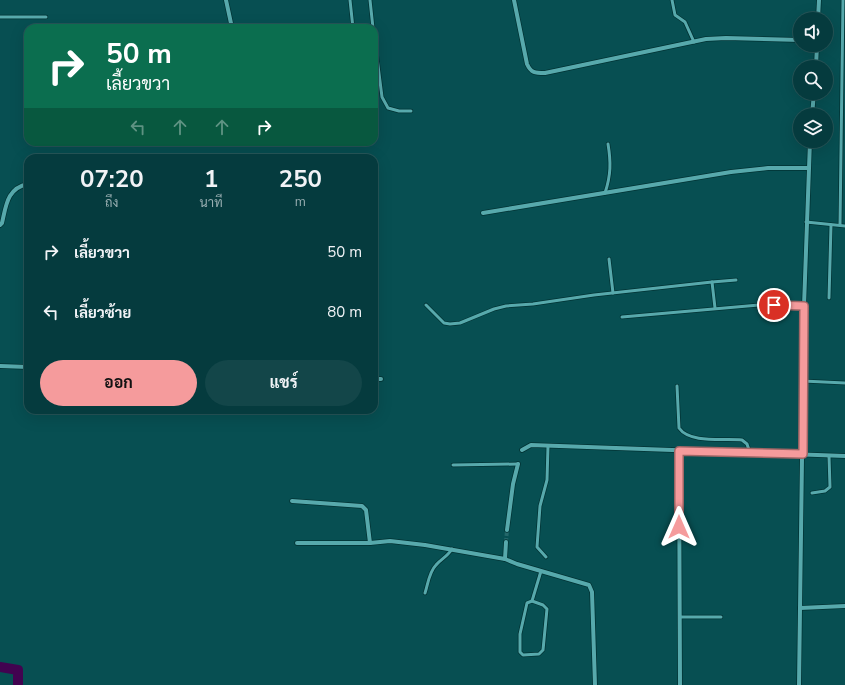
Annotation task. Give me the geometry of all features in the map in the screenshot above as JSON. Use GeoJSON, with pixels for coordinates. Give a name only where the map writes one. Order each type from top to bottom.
{"type":"FeatureCollection","features":[{"type":"Feature","properties":{"kind":"street"},"geometry":{"type":"LineString","coordinates":[[226,0],[231,24]]}},
{"type":"Feature","properties":{"kind":"street"},"geometry":{"type":"LineString","coordinates":[[514,0],[527,64],[530,70],[534,73],[545,73],[694,42],[726,38],[793,40]]}},
{"type":"Feature","properties":{"kind":"street"},"geometry":{"type":"LineString","coordinates":[[818,12],[819,0]]}},
{"type":"Feature","properties":{"kind":"street"},"geometry":{"type":"LineString","coordinates":[[800,685],[804,306],[809,148]]}},
{"type":"Feature","properties":{"kind":"street"},"geometry":{"type":"LineString","coordinates":[[483,213],[731,172],[768,168],[808,168]]}},
{"type":"Feature","properties":{"kind":"street"},"geometry":{"type":"LineString","coordinates":[[0,225],[2,223],[4,207],[12,192],[18,187],[24,185]]}},
{"type":"Feature","properties":{"kind":"street"},"geometry":{"type":"LineString","coordinates":[[0,366],[24,367]]}},
{"type":"Feature","properties":{"kind":"street"},"geometry":{"type":"LineString","coordinates":[[522,450],[531,445],[845,456]]}},
{"type":"Feature","properties":{"kind":"street"},"geometry":{"type":"LineString","coordinates":[[679,451],[680,685]]}},
{"type":"Feature","properties":{"kind":"street"},"geometry":{"type":"LineString","coordinates":[[507,530],[513,484],[518,464]]}},
{"type":"Feature","properties":{"kind":"street"},"geometry":{"type":"LineString","coordinates":[[292,501],[362,506],[366,510],[370,543]]}},
{"type":"Feature","properties":{"kind":"street"},"geometry":{"type":"LineString","coordinates":[[297,544],[370,543],[390,541],[407,543],[505,559],[587,584],[591,588],[595,685]]}},
{"type":"Feature","properties":{"kind":"street"},"geometry":{"type":"LineString","coordinates":[[505,559],[506,542]]}},
{"type":"Feature","properties":{"kind":"street"},"geometry":{"type":"LineString","coordinates":[[800,608],[845,606]]}},
{"type":"Feature","properties":{"kind":"lane"},"geometry":{"type":"LineString","coordinates":[[350,0],[353,24]]}},
{"type":"Feature","properties":{"kind":"lane"},"geometry":{"type":"LineString","coordinates":[[370,0],[373,24]]}},
{"type":"Feature","properties":{"kind":"lane"},"geometry":{"type":"LineString","coordinates":[[672,0],[675,15],[685,22],[694,42]]}},
{"type":"Feature","properties":{"kind":"lane"},"geometry":{"type":"LineString","coordinates":[[840,226],[843,0]]}},
{"type":"Feature","properties":{"kind":"lane"},"geometry":{"type":"LineString","coordinates":[[0,17],[46,17]]}},
{"type":"Feature","properties":{"kind":"lane"},"geometry":{"type":"LineString","coordinates":[[378,66],[382,97],[388,108],[399,111],[411,111]]}},
{"type":"Feature","properties":{"kind":"lane"},"geometry":{"type":"LineString","coordinates":[[605,193],[611,177],[611,163],[608,144]]}},
{"type":"Feature","properties":{"kind":"lane"},"geometry":{"type":"LineString","coordinates":[[806,222],[845,226]]}},
{"type":"Feature","properties":{"kind":"lane"},"geometry":{"type":"LineString","coordinates":[[829,298],[831,225]]}},
{"type":"Feature","properties":{"kind":"lane"},"geometry":{"type":"LineString","coordinates":[[609,259],[613,292]]}},
{"type":"Feature","properties":{"kind":"lane"},"geometry":{"type":"LineString","coordinates":[[426,305],[444,323],[450,324],[506,306],[533,304],[613,292],[736,280]]}},
{"type":"Feature","properties":{"kind":"lane"},"geometry":{"type":"LineString","coordinates":[[712,282],[714,308]]}},
{"type":"Feature","properties":{"kind":"lane"},"geometry":{"type":"LineString","coordinates":[[622,317],[759,304],[804,306]]}},
{"type":"Feature","properties":{"kind":"lane"},"geometry":{"type":"LineString","coordinates":[[803,381],[845,383]]}},
{"type":"Feature","properties":{"kind":"lane"},"geometry":{"type":"LineString","coordinates":[[677,386],[679,428],[682,432],[695,438],[742,440],[747,444],[750,453]]}},
{"type":"Feature","properties":{"kind":"lane"},"geometry":{"type":"LineString","coordinates":[[546,556],[537,547],[540,506],[547,480],[548,446]]}},
{"type":"Feature","properties":{"kind":"lane"},"geometry":{"type":"LineString","coordinates":[[812,492],[825,491],[830,487],[829,456]]}},
{"type":"Feature","properties":{"kind":"lane"},"geometry":{"type":"LineString","coordinates":[[453,465],[518,464]]}},
{"type":"Feature","properties":{"kind":"lane"},"geometry":{"type":"LineString","coordinates":[[425,593],[432,571],[436,565],[447,558],[452,550]]}},
{"type":"Feature","properties":{"kind":"lane"},"geometry":{"type":"LineString","coordinates":[[532,601],[547,608],[543,650],[539,654],[523,655],[520,652],[520,634],[527,603],[532,601],[542,571]]}},
{"type":"Feature","properties":{"kind":"lane"},"geometry":{"type":"LineString","coordinates":[[680,617],[721,617]]}},
{"type":"Feature","properties":{"kind":"waterway"},"geometry":{"type":"LineString","coordinates":[[0,667],[18,670],[18,685]]}},
{"type":"Feature","properties":{"kind":"tunnel"},"geometry":{"type":"LineString","coordinates":[[506,542],[507,530]]}},
{"type":"Feature","properties":{"kind":"route"},"geometry":{"type":"LineString","coordinates":[[679,527],[679,451],[803,454],[804,306],[774,305]]}}]}
